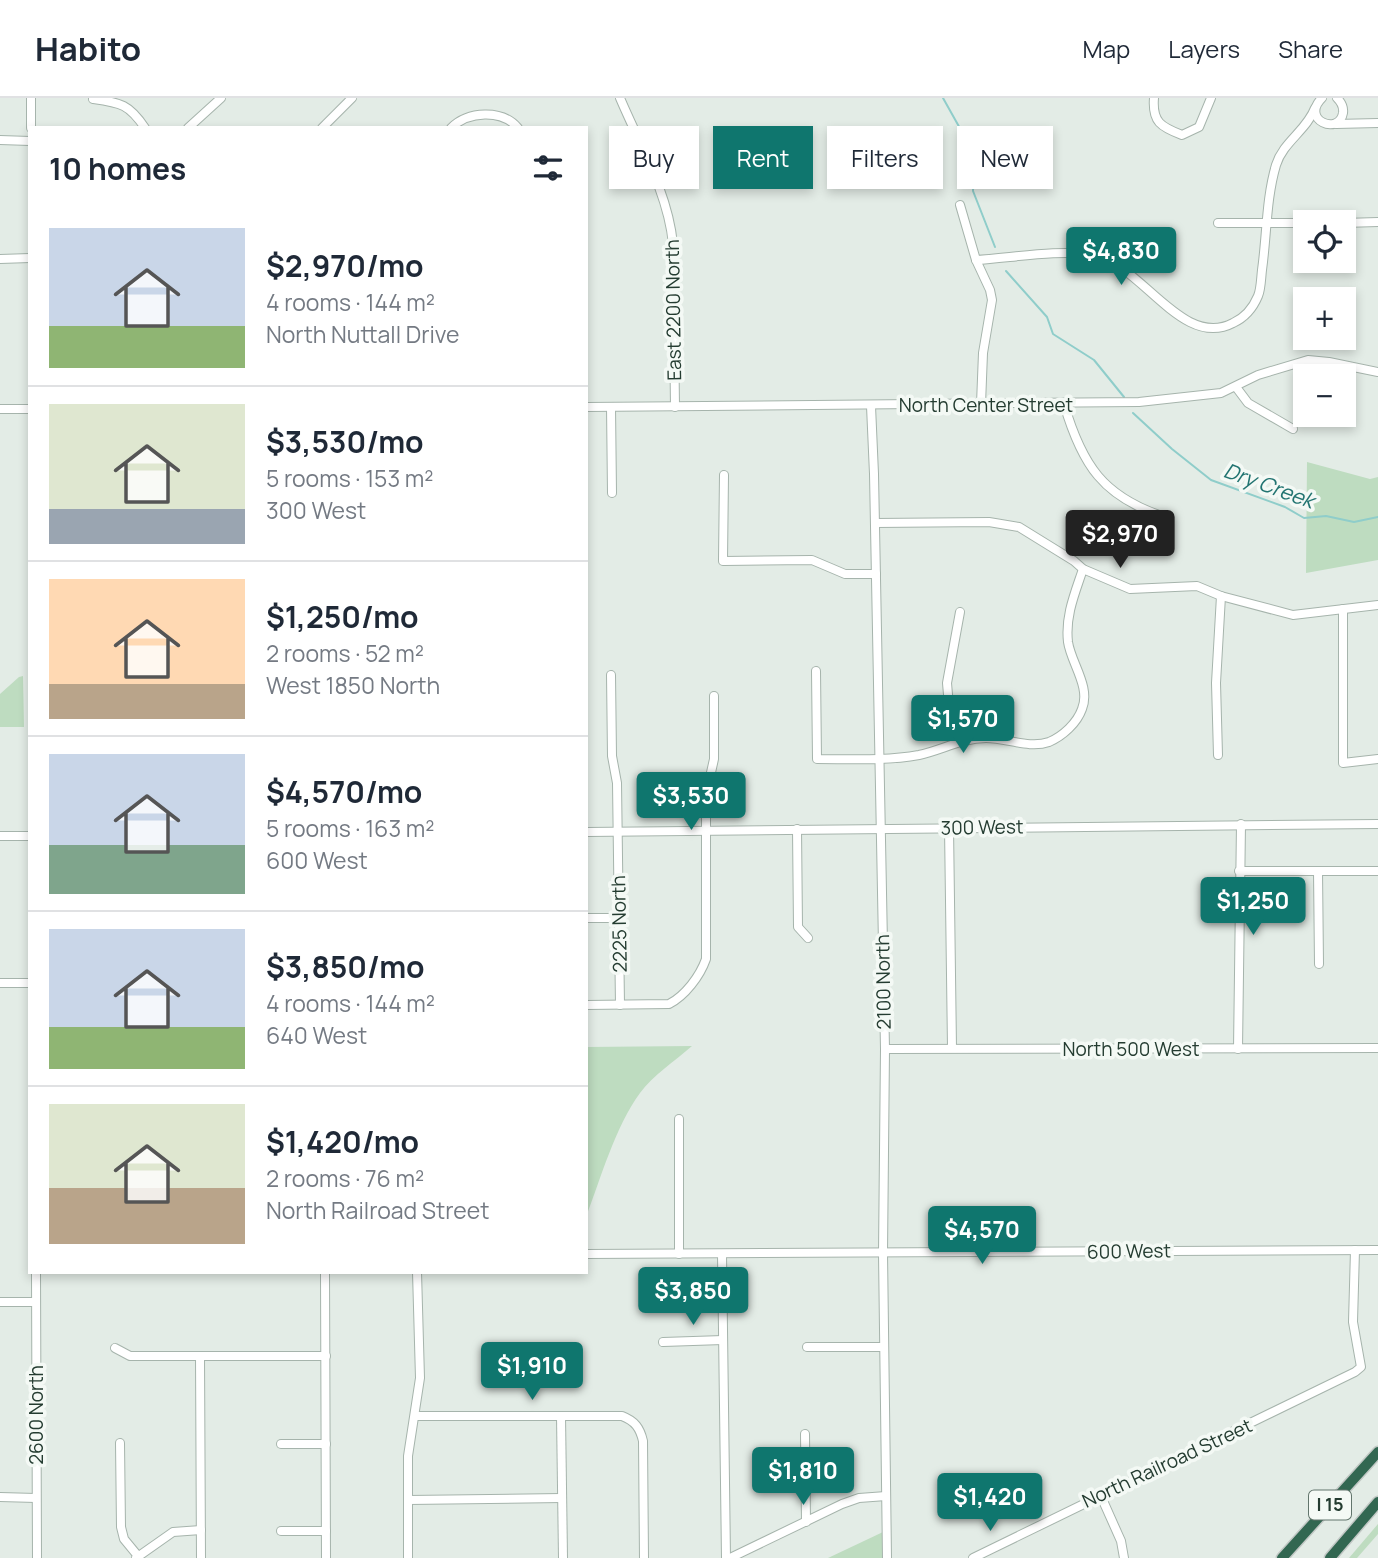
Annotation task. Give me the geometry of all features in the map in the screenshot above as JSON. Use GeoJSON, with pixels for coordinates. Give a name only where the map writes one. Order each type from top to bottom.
{"type":"FeatureCollection","features":[{"type":"Feature","properties":{"kind":"highway","name":"I 15"},"geometry":{"type":"LineString","coordinates":[[1282,1558],[1378,1452]]}},
{"type":"Feature","properties":{"kind":"highway","name":"I 15"},"geometry":{"type":"LineString","coordinates":[[1330,1558],[1378,1502]]}},
{"type":"Feature","properties":{"kind":"street"},"geometry":{"type":"LineString","coordinates":[[31,98],[31,126]]}},
{"type":"Feature","properties":{"kind":"street"},"geometry":{"type":"LineString","coordinates":[[190,126],[221,98]]}},
{"type":"Feature","properties":{"kind":"street"},"geometry":{"type":"LineString","coordinates":[[324,126],[352,98]]}},
{"type":"Feature","properties":{"kind":"street","name":"East 2200 North"},"geometry":{"type":"LineString","coordinates":[[620,98],[661,192],[670,220],[673,244],[675,407]]}},
{"type":"Feature","properties":{"kind":"street"},"geometry":{"type":"LineString","coordinates":[[1154,98],[1153,110],[1163,128],[1182,135],[1199,127],[1211,98]]}},
{"type":"Feature","properties":{"kind":"street"},"geometry":{"type":"LineString","coordinates":[[93,99],[126,106],[134,111],[144,126]]}},
{"type":"Feature","properties":{"kind":"street"},"geometry":{"type":"LineString","coordinates":[[1319,101],[1317,117],[1330,124]]}},
{"type":"Feature","properties":{"kind":"street"},"geometry":{"type":"LineString","coordinates":[[976,260],[1065,254],[1094,255],[1109,261],[1161,299],[1185,321],[1203,329],[1227,326],[1244,318],[1258,296],[1269,195],[1277,161],[1308,121],[1319,101]]}},
{"type":"Feature","properties":{"kind":"street"},"geometry":{"type":"LineString","coordinates":[[1330,124],[1342,117],[1340,101]]}},
{"type":"Feature","properties":{"kind":"street"},"geometry":{"type":"LineString","coordinates":[[1340,101],[1351,116],[1366,124]]}},
{"type":"Feature","properties":{"kind":"street"},"geometry":{"type":"LineString","coordinates":[[453,126],[473,115],[503,117],[515,126]]}},
{"type":"Feature","properties":{"kind":"street"},"geometry":{"type":"LineString","coordinates":[[1295,136],[1314,125],[1378,123]]}},
{"type":"Feature","properties":{"kind":"street"},"geometry":{"type":"LineString","coordinates":[[0,140],[28,141]]}},
{"type":"Feature","properties":{"kind":"street"},"geometry":{"type":"LineString","coordinates":[[960,205],[976,260],[992,300],[983,353],[981,404]]}},
{"type":"Feature","properties":{"kind":"street"},"geometry":{"type":"LineString","coordinates":[[1356,222],[1378,222]]}},
{"type":"Feature","properties":{"kind":"street"},"geometry":{"type":"LineString","coordinates":[[1218,223],[1293,223]]}},
{"type":"Feature","properties":{"kind":"street"},"geometry":{"type":"LineString","coordinates":[[0,259],[28,258]]}},
{"type":"Feature","properties":{"kind":"street","name":"North Center Street"},"geometry":{"type":"LineString","coordinates":[[588,407],[1064,404],[1182,399],[1220,393],[1268,372],[1308,360],[1378,372]]}},
{"type":"Feature","properties":{"kind":"street"},"geometry":{"type":"LineString","coordinates":[[1236,387],[1248,403],[1293,429]]}},
{"type":"Feature","properties":{"kind":"street"},"geometry":{"type":"LineString","coordinates":[[1064,404],[1072,433],[1082,455],[1112,491],[1138,509],[1165,517]]}},
{"type":"Feature","properties":{"kind":"street","name":"2100 North"},"geometry":{"type":"LineString","coordinates":[[871,406],[885,1049],[883,1253],[887,1558]]}},
{"type":"Feature","properties":{"kind":"street"},"geometry":{"type":"LineString","coordinates":[[611,407],[612,493]]}},
{"type":"Feature","properties":{"kind":"street"},"geometry":{"type":"LineString","coordinates":[[0,409],[28,409]]}},
{"type":"Feature","properties":{"kind":"street"},"geometry":{"type":"LineString","coordinates":[[724,475],[723,561],[812,560],[845,574],[876,574]]}},
{"type":"Feature","properties":{"kind":"street"},"geometry":{"type":"LineString","coordinates":[[875,523],[989,522],[1019,527],[1066,555],[1083,569],[1130,589],[1196,586],[1221,596],[1293,615],[1378,605]]}},
{"type":"Feature","properties":{"kind":"street"},"geometry":{"type":"LineString","coordinates":[[816,671],[817,759],[917,755],[947,748],[959,741],[986,738],[1032,745],[1047,743],[1062,736],[1082,709],[1084,695],[1068,640],[1072,600],[1083,569]]}},
{"type":"Feature","properties":{"kind":"street"},"geometry":{"type":"LineString","coordinates":[[1218,755],[1216,683],[1221,596]]}},
{"type":"Feature","properties":{"kind":"street"},"geometry":{"type":"LineString","coordinates":[[1343,609],[1343,763],[1378,759]]}},
{"type":"Feature","properties":{"kind":"street"},"geometry":{"type":"LineString","coordinates":[[959,741],[948,706],[947,683],[960,612]]}},
{"type":"Feature","properties":{"kind":"street","name":"2225 North"},"geometry":{"type":"LineString","coordinates":[[611,675],[611,756],[617,783],[620,1005]]}},
{"type":"Feature","properties":{"kind":"street"},"geometry":{"type":"LineString","coordinates":[[588,1005],[668,1004],[676,1001],[702,972],[706,959],[706,794],[714,759],[714,696]]}},
{"type":"Feature","properties":{"kind":"street"},"geometry":{"type":"LineString","coordinates":[[1238,1048],[1241,824]]}},
{"type":"Feature","properties":{"kind":"street","name":"300 West"},"geometry":{"type":"LineString","coordinates":[[588,832],[1378,824]]}},
{"type":"Feature","properties":{"kind":"street"},"geometry":{"type":"LineString","coordinates":[[949,827],[952,1048]]}},
{"type":"Feature","properties":{"kind":"street"},"geometry":{"type":"LineString","coordinates":[[797,829],[798,926],[808,939]]}},
{"type":"Feature","properties":{"kind":"street"},"geometry":{"type":"LineString","coordinates":[[0,836],[28,836]]}},
{"type":"Feature","properties":{"kind":"street"},"geometry":{"type":"LineString","coordinates":[[1239,871],[1378,871]]}},
{"type":"Feature","properties":{"kind":"street"},"geometry":{"type":"LineString","coordinates":[[1318,871],[1319,964]]}},
{"type":"Feature","properties":{"kind":"street"},"geometry":{"type":"LineString","coordinates":[[588,918],[619,918]]}},
{"type":"Feature","properties":{"kind":"street"},"geometry":{"type":"LineString","coordinates":[[0,983],[28,983]]}},
{"type":"Feature","properties":{"kind":"street","name":"North 500 West"},"geometry":{"type":"LineString","coordinates":[[885,1049],[1378,1048]]}},
{"type":"Feature","properties":{"kind":"street"},"geometry":{"type":"LineString","coordinates":[[679,1119],[679,1254]]}},
{"type":"Feature","properties":{"kind":"street","name":"North Railroad Street"},"geometry":{"type":"LineString","coordinates":[[973,1558],[1355,1372],[1361,1367],[1353,1322],[1355,1250]]}},
{"type":"Feature","properties":{"kind":"street","name":"600 West"},"geometry":{"type":"LineString","coordinates":[[588,1254],[1378,1250]]}},
{"type":"Feature","properties":{"kind":"street"},"geometry":{"type":"LineString","coordinates":[[722,1254],[728,1558],[859,1497],[886,1496]]}},
{"type":"Feature","properties":{"kind":"street","name":"2600 North"},"geometry":{"type":"LineString","coordinates":[[36,1274],[37,1558]]}},
{"type":"Feature","properties":{"kind":"street"},"geometry":{"type":"LineString","coordinates":[[325,1274],[326,1558]]}},
{"type":"Feature","properties":{"kind":"street"},"geometry":{"type":"LineString","coordinates":[[408,1558],[408,1456],[420,1378],[417,1274]]}},
{"type":"Feature","properties":{"kind":"street"},"geometry":{"type":"LineString","coordinates":[[0,1302],[36,1302]]}},
{"type":"Feature","properties":{"kind":"street"},"geometry":{"type":"LineString","coordinates":[[663,1342],[723,1340]]}},
{"type":"Feature","properties":{"kind":"street"},"geometry":{"type":"LineString","coordinates":[[807,1347],[884,1348]]}},
{"type":"Feature","properties":{"kind":"street"},"geometry":{"type":"LineString","coordinates":[[116,1348],[130,1356],[326,1356]]}},
{"type":"Feature","properties":{"kind":"street"},"geometry":{"type":"LineString","coordinates":[[200,1356],[201,1558]]}},
{"type":"Feature","properties":{"kind":"street"},"geometry":{"type":"LineString","coordinates":[[415,1416],[622,1416],[636,1424],[643,1441],[644,1558]]}},
{"type":"Feature","properties":{"kind":"street"},"geometry":{"type":"LineString","coordinates":[[561,1416],[563,1558]]}},
{"type":"Feature","properties":{"kind":"street"},"geometry":{"type":"LineString","coordinates":[[805,1434],[806,1522]]}},
{"type":"Feature","properties":{"kind":"street"},"geometry":{"type":"LineString","coordinates":[[120,1443],[121,1527],[124,1539],[136,1557],[173,1532],[201,1530]]}},
{"type":"Feature","properties":{"kind":"street"},"geometry":{"type":"LineString","coordinates":[[281,1444],[326,1444]]}},
{"type":"Feature","properties":{"kind":"street"},"geometry":{"type":"LineString","coordinates":[[1100,1494],[1121,1541],[1124,1558]]}},
{"type":"Feature","properties":{"kind":"street"},"geometry":{"type":"LineString","coordinates":[[0,1497],[37,1497]]}},
{"type":"Feature","properties":{"kind":"street"},"geometry":{"type":"LineString","coordinates":[[408,1500],[562,1498]]}},
{"type":"Feature","properties":{"kind":"street"},"geometry":{"type":"LineString","coordinates":[[281,1531],[326,1531]]}},
{"type":"Feature","properties":{"kind":"green space"},"geometry":{"type":"Polygon","coordinates":[[[1307,462],[1370,479],[1378,477],[1378,560],[1306,573],[1307,462]]]}},
{"type":"Feature","properties":{"kind":"green space"},"geometry":{"type":"Polygon","coordinates":[[[23,676],[24,727],[0,727],[0,694],[23,676]]]}},
{"type":"Feature","properties":{"kind":"green space"},"geometry":{"type":"Polygon","coordinates":[[[692,1046],[651,1080],[631,1106],[609,1153],[588,1211],[588,1047],[692,1046]]]}},
{"type":"Feature","properties":{"kind":"green space"},"geometry":{"type":"Polygon","coordinates":[[[1378,1524],[1378,1534],[1357,1558],[1349,1558],[1378,1524]]]}},
{"type":"Feature","properties":{"kind":"green space"},"geometry":{"type":"Polygon","coordinates":[[[883,1532],[882,1558],[828,1558],[883,1532]]]}},
{"type":"Feature","properties":{"kind":"waterway","name":"Dry Creek"},"geometry":{"type":"LineString","coordinates":[[943,98],[971,148],[974,162],[973,191],[995,247]]}},
{"type":"Feature","properties":{"kind":"waterway","name":"Dry Creek"},"geometry":{"type":"LineString","coordinates":[[1006,271],[1047,317],[1053,334],[1094,360],[1124,397]]}},
{"type":"Feature","properties":{"kind":"waterway","name":"Dry Creek"},"geometry":{"type":"LineString","coordinates":[[1133,413],[1211,480],[1285,507],[1304,518],[1326,516],[1354,522],[1378,517]]}}]}
